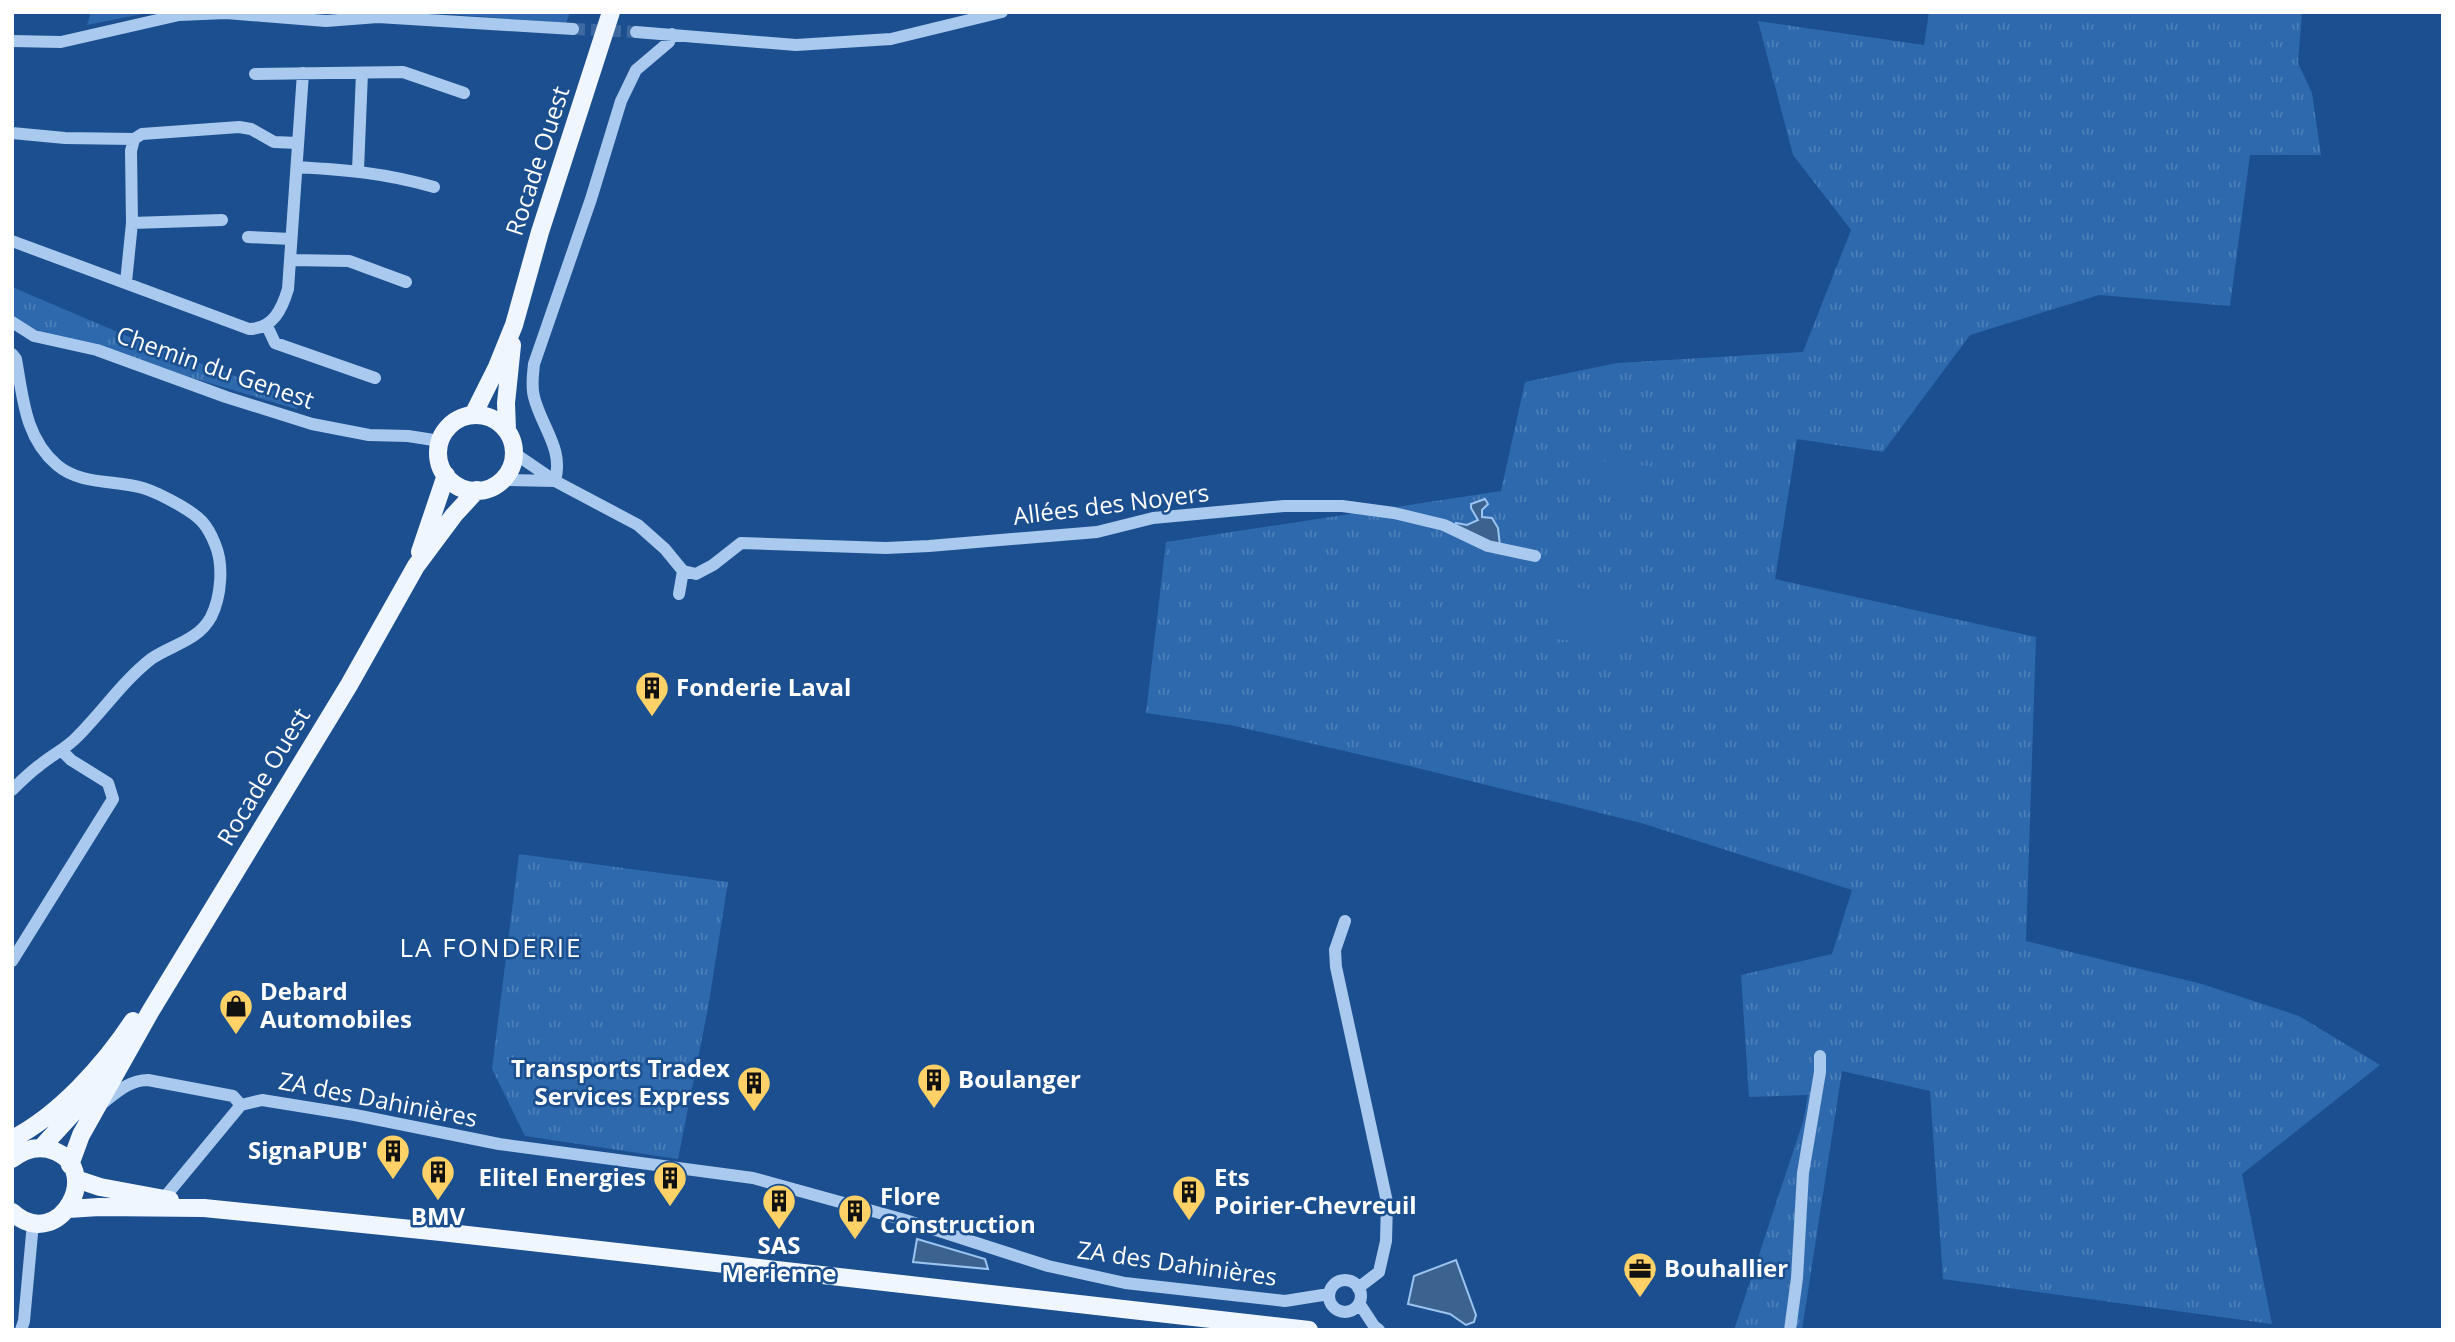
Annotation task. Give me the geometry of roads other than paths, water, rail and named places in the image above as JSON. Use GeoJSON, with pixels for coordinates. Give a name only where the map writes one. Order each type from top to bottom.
{"type":"FeatureCollection","features":[{"type":"Feature","properties":{"kind":"main road","name":"Rocade Ouest"},"geometry":{"type":"LineString","coordinates":[[472,415],[497,367],[514,325],[540,232],[611,12]]}},
{"type":"Feature","properties":{"kind":"main road","name":"Rocade Ouest"},"geometry":{"type":"LineString","coordinates":[[507,430],[506,403],[514,325]]}},
{"type":"Feature","properties":{"kind":"main road"},"geometry":{"type":"LineString","coordinates":[[472,415],[485,416],[497,421],[507,430],[514,453],[509,472],[495,486],[477,490],[465,489],[446,475],[440,464],[440,441],[452,424],[472,415]]}},
{"type":"Feature","properties":{"kind":"main road","name":"Rocade Ouest"},"geometry":{"type":"LineString","coordinates":[[416,566],[446,475]]}},
{"type":"Feature","properties":{"kind":"main road","name":"Rocade Ouest"},"geometry":{"type":"LineString","coordinates":[[68,1209],[74,1200],[73,1172],[81,1135],[160,995],[349,685],[416,566],[454,515],[477,490]]}},
{"type":"Feature","properties":{"kind":"main road"},"geometry":{"type":"LineString","coordinates":[[12,1139],[53,1113],[119,1043],[143,1008],[160,995]]}},
{"type":"Feature","properties":{"kind":"main road","name":"Rocade Ouest"},"geometry":{"type":"LineString","coordinates":[[41,1148],[84,1101],[150,1013]]}},
{"type":"Feature","properties":{"kind":"main road"},"geometry":{"type":"LineString","coordinates":[[12,1159],[30,1149],[41,1148],[62,1156],[73,1172],[100,1187],[204,1208]]}},
{"type":"Feature","properties":{"kind":"main road"},"geometry":{"type":"LineString","coordinates":[[12,1212],[33,1223],[58,1218],[68,1209],[204,1208],[441,1232],[1309,1330]]}},
{"type":"Feature","properties":{"kind":"street"},"geometry":{"type":"LineString","coordinates":[[636,32],[796,46],[891,39],[1002,12]]}},
{"type":"Feature","properties":{"kind":"street"},"geometry":{"type":"LineString","coordinates":[[12,41],[61,42],[179,15],[226,13],[326,21],[377,17],[573,29]]}},
{"type":"Feature","properties":{"kind":"street"},"geometry":{"type":"LineString","coordinates":[[555,481],[558,457],[534,398],[534,364],[591,199],[621,101],[636,70],[669,42],[672,34]]}},
{"type":"Feature","properties":{"kind":"street"},"geometry":{"type":"LineString","coordinates":[[255,74],[402,72],[464,93]]}},
{"type":"Feature","properties":{"kind":"street"},"geometry":{"type":"LineString","coordinates":[[12,241],[249,329],[267,326],[283,307],[288,289],[303,73]]}},
{"type":"Feature","properties":{"kind":"street"},"geometry":{"type":"LineString","coordinates":[[358,170],[362,73]]}},
{"type":"Feature","properties":{"kind":"street"},"geometry":{"type":"LineString","coordinates":[[12,133],[65,138],[134,139],[142,134],[224,127],[251,129],[274,142],[298,143]]}},
{"type":"Feature","properties":{"kind":"street"},"geometry":{"type":"LineString","coordinates":[[126,282],[132,223],[131,151],[134,139]]}},
{"type":"Feature","properties":{"kind":"street"},"geometry":{"type":"LineString","coordinates":[[297,167],[394,175],[434,187]]}},
{"type":"Feature","properties":{"kind":"street"},"geometry":{"type":"LineString","coordinates":[[132,223],[222,220]]}},
{"type":"Feature","properties":{"kind":"street"},"geometry":{"type":"LineString","coordinates":[[248,237],[290,239]]}},
{"type":"Feature","properties":{"kind":"street"},"geometry":{"type":"LineString","coordinates":[[291,260],[349,261],[406,282]]}},
{"type":"Feature","properties":{"kind":"street","name":"Chemin du Genest"},"geometry":{"type":"LineString","coordinates":[[12,322],[34,336],[97,351],[312,424],[369,435],[408,436],[440,441]]}},
{"type":"Feature","properties":{"kind":"street"},"geometry":{"type":"LineString","coordinates":[[267,326],[275,343],[375,378]]}},
{"type":"Feature","properties":{"kind":"street"},"geometry":{"type":"LineString","coordinates":[[12,354],[16,359],[27,424],[38,446],[54,463],[64,471],[88,479],[142,488],[199,517],[210,533],[218,552],[220,566],[217,596],[211,617],[196,635],[152,659],[128,680],[75,739],[12,790]]}},
{"type":"Feature","properties":{"kind":"street"},"geometry":{"type":"LineString","coordinates":[[514,453],[555,481],[638,524],[665,549],[683,571],[680,594]]}},
{"type":"Feature","properties":{"kind":"street"},"geometry":{"type":"LineString","coordinates":[[502,480],[555,481]]}},
{"type":"Feature","properties":{"kind":"street","name":"Allées des Noyers"},"geometry":{"type":"LineString","coordinates":[[683,571],[696,574],[713,565],[741,543],[886,548],[929,546],[1097,532],[1153,518],[1284,506],[1342,506],[1394,513],[1444,524],[1488,546],[1535,556]]}},
{"type":"Feature","properties":{"kind":"street"},"geometry":{"type":"LineString","coordinates":[[12,961],[113,799],[108,783],[71,760],[61,750]]}},
{"type":"Feature","properties":{"kind":"street"},"geometry":{"type":"LineString","coordinates":[[1345,921],[1335,950],[1336,967],[1387,1202],[1382,1265],[1375,1277],[1358,1288]]}},
{"type":"Feature","properties":{"kind":"street"},"geometry":{"type":"LineString","coordinates":[[1790,1330],[1797,1278],[1803,1173],[1820,1072],[1820,1056]]}},
{"type":"Feature","properties":{"kind":"street","name":"ZA des Dahinières"},"geometry":{"type":"LineString","coordinates":[[96,1110],[117,1092],[137,1080],[233,1096],[241,1105]]}},
{"type":"Feature","properties":{"kind":"street","name":"ZA des Dahinières"},"geometry":{"type":"LineString","coordinates":[[164,1198],[241,1105],[262,1100],[355,1115],[499,1144],[753,1178],[905,1220],[1048,1266],[1125,1283],[1285,1301],[1329,1294]]}},
{"type":"Feature","properties":{"kind":"street"},"geometry":{"type":"LineString","coordinates":[[21,1330],[33,1223]]}},
{"type":"Feature","properties":{"kind":"street"},"geometry":{"type":"LineString","coordinates":[[1359,1303],[1348,1312],[1338,1310],[1331,1304],[1329,1294],[1335,1284],[1350,1282],[1358,1288],[1359,1303],[1379,1330]]}},
{"type":"Feature","properties":{"kind":"tunnel"},"geometry":{"type":"LineString","coordinates":[[573,29],[636,32]]}},
{"type":"Feature","properties":{"kind":"place","name":"Fonderie Laval"},"geometry":{"type":"Point","coordinates":[652,718]}},
{"type":"Feature","properties":{"kind":"place","name":"Debard Automobiles"},"geometry":{"type":"Point","coordinates":[236,1036]}},
{"type":"Feature","properties":{"kind":"place","name":"Boulanger"},"geometry":{"type":"Point","coordinates":[934,1110]}},
{"type":"Feature","properties":{"kind":"place","name":"Transports Tradex Services Express"},"geometry":{"type":"Point","coordinates":[754,1113]}},
{"type":"Feature","properties":{"kind":"place","name":"SignaPUB'"},"geometry":{"type":"Point","coordinates":[393,1181]}},
{"type":"Feature","properties":{"kind":"place","name":"BMV"},"geometry":{"type":"Point","coordinates":[438,1202]}},
{"type":"Feature","properties":{"kind":"place","name":"Elitel Energies"},"geometry":{"type":"Point","coordinates":[670,1208]}},
{"type":"Feature","properties":{"kind":"place","name":"Ets Poirier-Chevreuil"},"geometry":{"type":"Point","coordinates":[1189,1222]}},
{"type":"Feature","properties":{"kind":"place","name":"SAS Merienne"},"geometry":{"type":"Point","coordinates":[779,1231]}},
{"type":"Feature","properties":{"kind":"place","name":"Flore Construction"},"geometry":{"type":"Point","coordinates":[855,1241]}},
{"type":"Feature","properties":{"kind":"place","name":"Bouhallier"},"geometry":{"type":"Point","coordinates":[1640,1299]}},
{"type":"Feature","properties":{"kind":"district","name":"LA FONDERIE"},"geometry":{"type":"Point","coordinates":[491,948]}}]}
